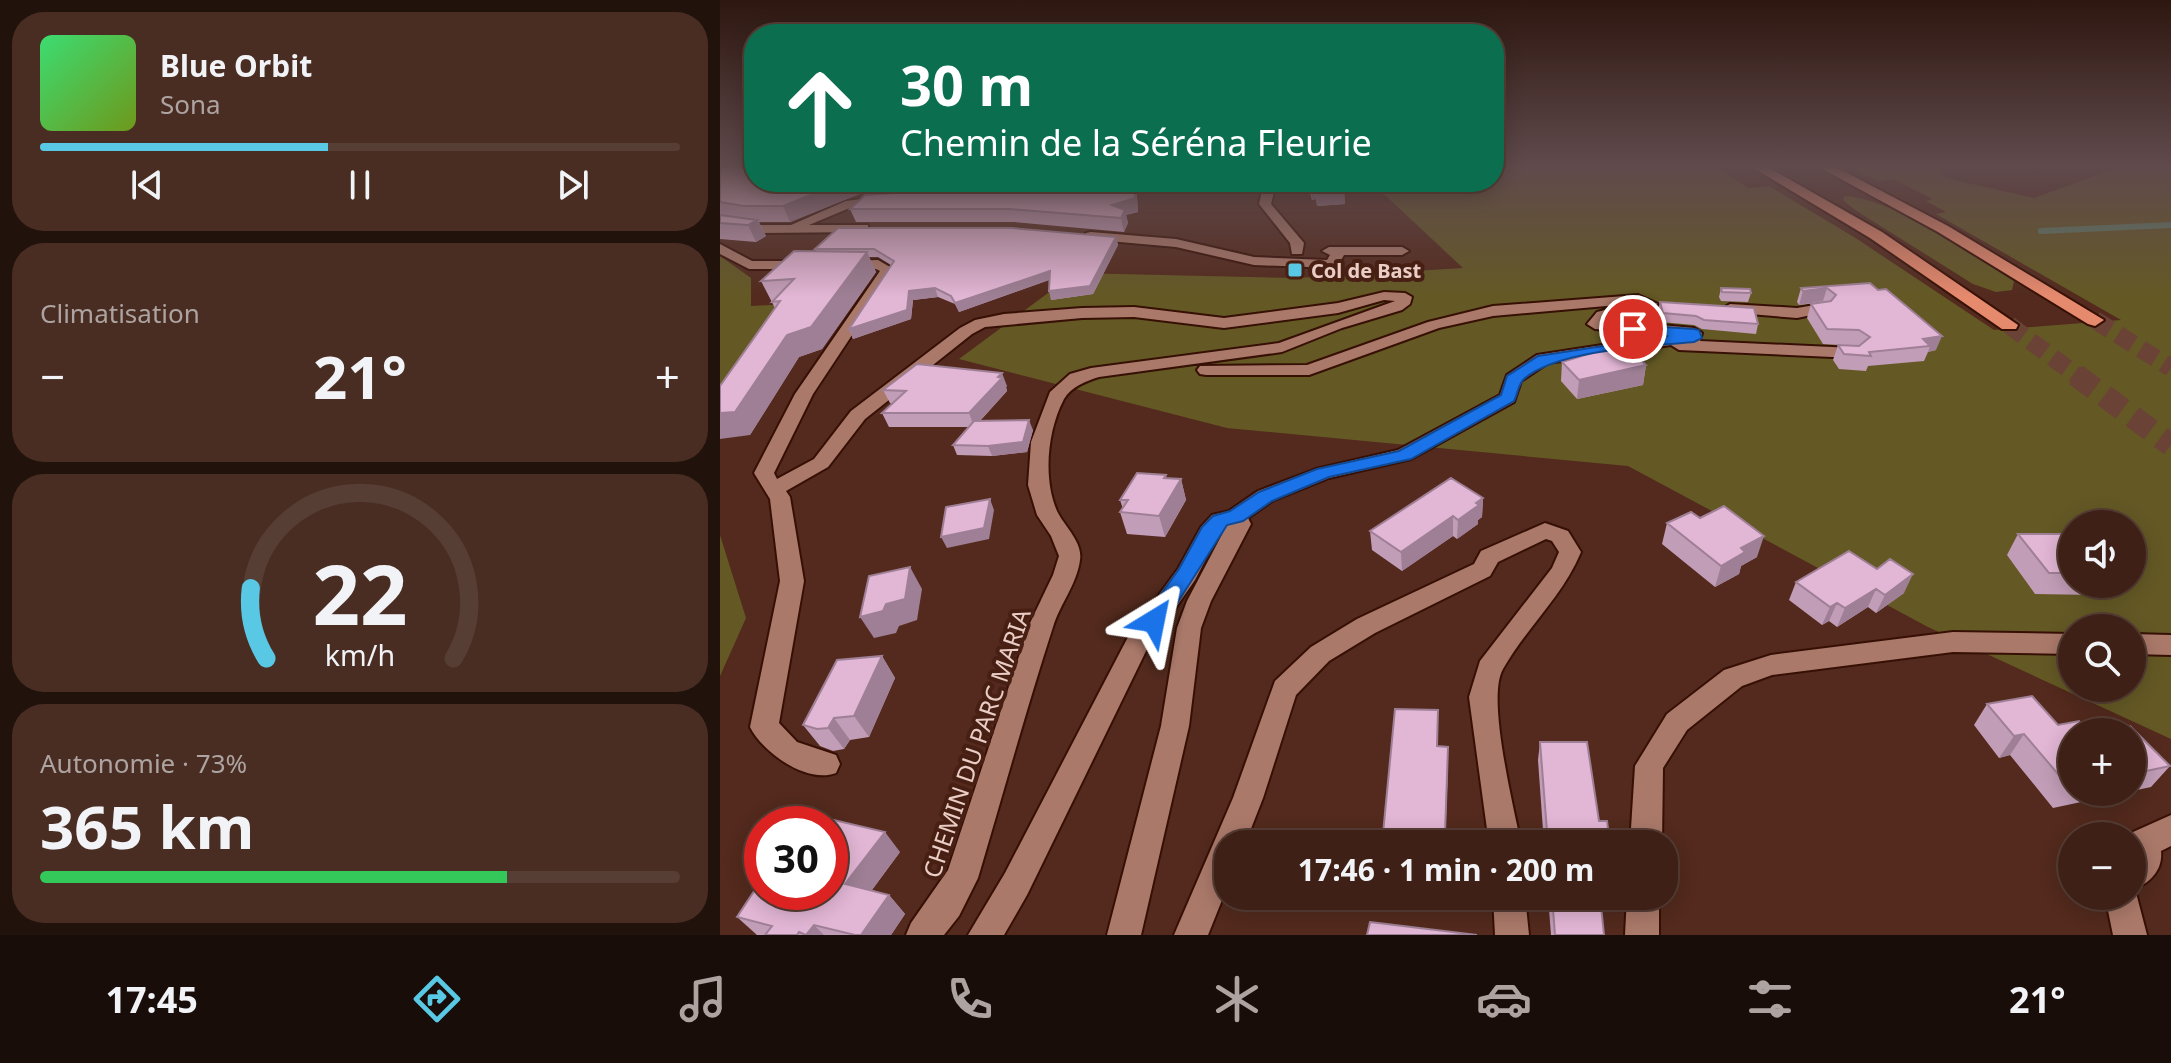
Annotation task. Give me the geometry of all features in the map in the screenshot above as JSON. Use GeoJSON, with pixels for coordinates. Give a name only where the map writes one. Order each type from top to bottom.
{"type":"FeatureCollection","features":[{"type":"Feature","properties":{"kind":"highway"},"geometry":{"type":"LineString","coordinates":[[1832,210],[1888,242],[2009,325]]}},
{"type":"Feature","properties":{"kind":"highway"},"geometry":{"type":"LineString","coordinates":[[1906,210],[2095,320]]}},
{"type":"Feature","properties":{"kind":"street"},"geometry":{"type":"LineString","coordinates":[[790,229],[836,210]]}},
{"type":"Feature","properties":{"kind":"street"},"geometry":{"type":"LineString","coordinates":[[1270,210],[1297,243],[1297,251]]}},
{"type":"Feature","properties":{"kind":"street"},"geometry":{"type":"LineString","coordinates":[[723,227],[884,228]]}},
{"type":"Feature","properties":{"kind":"street"},"geometry":{"type":"LineString","coordinates":[[1078,235],[1176,243],[1265,262],[1332,264],[1339,251]]}},
{"type":"Feature","properties":{"kind":"street"},"geometry":{"type":"LineString","coordinates":[[720,248],[749,265],[878,264],[888,270],[804,394],[764,473],[780,497],[792,581],[764,727],[788,752],[826,764]]}},
{"type":"Feature","properties":{"kind":"street"},"geometry":{"type":"LineString","coordinates":[[1265,262],[1288,258],[1297,251],[1402,251]]}},
{"type":"Feature","properties":{"kind":"street","name":"CHEMIN DU PARC MARIA"},"geometry":{"type":"LineString","coordinates":[[773,490],[821,463],[868,406],[966,331],[981,323],[1082,313],[1134,312],[1224,323],[1324,310],[1384,296],[1405,297],[1405,301],[1397,307],[1336,325],[1282,347],[1151,364],[1076,378],[1056,396],[1041,442],[1038,485],[1048,515],[1062,535],[1070,556],[1065,575],[1042,623],[962,878],[923,935]]}},
{"type":"Feature","properties":{"kind":"street"},"geometry":{"type":"LineString","coordinates":[[985,935],[1016,884],[1137,644],[1187,574],[1209,532],[1220,520],[1236,516],[1265,496],[1323,473],[1404,455],[1508,398],[1513,379],[1543,359],[1635,343],[1694,338],[1694,333],[1595,324],[1602,315],[1657,305],[1638,299],[1493,311],[1434,325],[1309,370],[1228,368],[1160,373],[1151,364]]}},
{"type":"Feature","properties":{"kind":"street"},"geometry":{"type":"LineString","coordinates":[[1709,308],[1797,313],[1821,309]]}},
{"type":"Feature","properties":{"kind":"street"},"geometry":{"type":"LineString","coordinates":[[1635,343],[1854,353]]}},
{"type":"Feature","properties":{"kind":"street"},"geometry":{"type":"LineString","coordinates":[[1124,935],[1137,892],[1175,723],[1189,628],[1215,569],[1236,536],[1240,524],[1236,516]]}},
{"type":"Feature","properties":{"kind":"street"},"geometry":{"type":"LineString","coordinates":[[1234,830],[1284,689],[1320,654],[1366,626],[1482,570],[1489,557],[1545,530],[1560,536],[1570,552],[1562,571],[1489,668],[1482,697],[1503,830]]}},
{"type":"Feature","properties":{"kind":"street"},"geometry":{"type":"LineString","coordinates":[[1647,830],[1649,766],[1677,722],[1733,678],[1771,665],[1953,642],[2058,644]]}},
{"type":"Feature","properties":{"kind":"street"},"geometry":{"type":"LineString","coordinates":[[2146,644],[2171,645]]}},
{"type":"Feature","properties":{"kind":"street"},"geometry":{"type":"LineString","coordinates":[[2146,842],[2171,830]]}},
{"type":"Feature","properties":{"kind":"street"},"geometry":{"type":"LineString","coordinates":[[1191,935],[1214,879]]}},
{"type":"Feature","properties":{"kind":"street"},"geometry":{"type":"LineString","coordinates":[[1510,910],[1512,935]]}},
{"type":"Feature","properties":{"kind":"street"},"geometry":{"type":"LineString","coordinates":[[1642,935],[1643,910]]}},
{"type":"Feature","properties":{"kind":"street"},"geometry":{"type":"LineString","coordinates":[[2124,910],[2130,935]]}},
{"type":"Feature","properties":{"kind":"shaded area"},"geometry":{"type":"Polygon","coordinates":[[[1401,210],[1808,210],[1994,330],[2121,320],[1936,214],[1946,212],[1942,210],[2171,210],[2171,739],[2146,727],[2146,718],[2125,718],[2091,702],[2146,702],[2146,614],[2058,614],[2058,687],[1928,627],[1628,466],[1227,428],[959,359],[1075,273],[1297,278],[1463,268],[1401,210]]]}},
{"type":"Feature","properties":{"kind":"shaded area"},"geometry":{"type":"Polygon","coordinates":[[[1855,210],[1893,210],[1908,217],[2014,281],[2012,290],[1996,292],[1973,284],[1855,210]]]}},
{"type":"Feature","properties":{"kind":"shaded area"},"geometry":{"type":"Polygon","coordinates":[[[720,256],[751,278],[751,306],[791,304],[720,416],[720,256]]]}},
{"type":"Feature","properties":{"kind":"shaded area"},"geometry":{"type":"Polygon","coordinates":[[[720,535],[746,618],[720,676],[720,535]]]}},
{"type":"Feature","properties":{"kind":"building"},"geometry":{"type":"Polygon","coordinates":[[[1018,210],[1125,210],[1121,218],[1018,210]]]}},
{"type":"Feature","properties":{"kind":"building"},"geometry":{"type":"Polygon","coordinates":[[[720,215],[757,220],[748,225],[720,223],[720,215]]]}},
{"type":"Feature","properties":{"kind":"building"},"geometry":{"type":"Polygon","coordinates":[[[838,228],[1011,228],[1116,237],[1090,286],[1049,291],[1050,271],[955,303],[951,296],[935,288],[909,291],[907,310],[849,329],[894,261],[874,249],[815,249],[838,228]]]}},
{"type":"Feature","properties":{"kind":"building"},"geometry":{"type":"Polygon","coordinates":[[[794,251],[867,252],[811,327],[787,335],[735,412],[720,413],[720,386],[780,301],[772,302],[794,279],[761,281],[794,251]]]}},
{"type":"Feature","properties":{"kind":"building"},"geometry":{"type":"Polygon","coordinates":[[[1870,283],[1878,290],[1886,289],[1942,336],[1923,339],[1930,346],[1869,352],[1871,356],[1844,354],[1838,345],[1859,346],[1870,337],[1859,330],[1827,329],[1811,304],[1831,301],[1836,295],[1827,288],[1803,291],[1801,288],[1870,283]]]}},
{"type":"Feature","properties":{"kind":"building"},"geometry":{"type":"Polygon","coordinates":[[[1721,288],[1750,289],[1751,293],[1722,292],[1721,288]]]}},
{"type":"Feature","properties":{"kind":"building"},"geometry":{"type":"Polygon","coordinates":[[[1660,302],[1754,308],[1758,324],[1663,313],[1660,302]]]}},
{"type":"Feature","properties":{"kind":"building"},"geometry":{"type":"Polygon","coordinates":[[[1624,343],[1646,365],[1579,380],[1562,362],[1624,343]]]}},
{"type":"Feature","properties":{"kind":"building"},"geometry":{"type":"Polygon","coordinates":[[[917,364],[1002,373],[998,377],[1002,378],[969,413],[882,413],[906,391],[883,390],[917,364]]]}},
{"type":"Feature","properties":{"kind":"building"},"geometry":{"type":"Polygon","coordinates":[[[1029,420],[1023,442],[988,446],[953,445],[974,421],[1029,420]]]}},
{"type":"Feature","properties":{"kind":"building"},"geometry":{"type":"Polygon","coordinates":[[[1137,473],[1181,479],[1159,516],[1120,512],[1128,500],[1120,500],[1137,473]]]}},
{"type":"Feature","properties":{"kind":"building"},"geometry":{"type":"Polygon","coordinates":[[[1451,478],[1483,498],[1476,503],[1479,505],[1458,520],[1453,516],[1401,552],[1370,531],[1451,478]]]}},
{"type":"Feature","properties":{"kind":"building"},"geometry":{"type":"Polygon","coordinates":[[[990,499],[984,528],[941,537],[946,507],[990,499]]]}},
{"type":"Feature","properties":{"kind":"building"},"geometry":{"type":"Polygon","coordinates":[[[1724,506],[1764,536],[1741,548],[1745,552],[1721,566],[1667,523],[1691,512],[1700,518],[1724,506]]]}},
{"type":"Feature","properties":{"kind":"building"},"geometry":{"type":"Polygon","coordinates":[[[2018,534],[2058,534],[2058,573],[2049,573],[2018,534]]]}},
{"type":"Feature","properties":{"kind":"building"},"geometry":{"type":"Polygon","coordinates":[[[1849,551],[1877,569],[1890,559],[1913,574],[1885,595],[1876,589],[1845,608],[1837,603],[1830,607],[1796,582],[1849,551]]]}},
{"type":"Feature","properties":{"kind":"building"},"geometry":{"type":"Polygon","coordinates":[[[910,567],[905,599],[886,604],[883,611],[860,617],[869,576],[910,567]]]}},
{"type":"Feature","properties":{"kind":"building"},"geometry":{"type":"Polygon","coordinates":[[[882,656],[854,716],[834,718],[828,728],[803,725],[837,660],[882,656]]]}},
{"type":"Feature","properties":{"kind":"building"},"geometry":{"type":"Polygon","coordinates":[[[2032,696],[2058,725],[2058,774],[2024,734],[2014,736],[1987,704],[2032,696]]]}},
{"type":"Feature","properties":{"kind":"building"},"geometry":{"type":"Polygon","coordinates":[[[1395,709],[1438,710],[1437,746],[1448,747],[1445,830],[1383,830],[1395,709]]]}},
{"type":"Feature","properties":{"kind":"building"},"geometry":{"type":"Polygon","coordinates":[[[1540,742],[1587,742],[1599,821],[1607,821],[1608,830],[1547,830],[1540,742]]]}},
{"type":"Feature","properties":{"kind":"building"},"geometry":{"type":"Polygon","coordinates":[[[2146,742],[2170,766],[2146,771],[2146,742]]]}},
{"type":"Feature","properties":{"kind":"building"},"geometry":{"type":"Polygon","coordinates":[[[848,823],[885,832],[848,880],[848,823]]]}},
{"type":"Feature","properties":{"kind":"building"},"geometry":{"type":"Polygon","coordinates":[[[848,885],[889,895],[861,935],[814,925],[806,935],[799,932],[797,935],[765,935],[772,926],[737,917],[744,906],[744,910],[848,910],[848,885]]]}},
{"type":"Feature","properties":{"kind":"building"},"geometry":{"type":"Polygon","coordinates":[[[1553,910],[1601,910],[1604,935],[1555,935],[1553,910]]]}},
{"type":"Feature","properties":{"kind":"building"},"geometry":{"type":"Polygon","coordinates":[[[1370,922],[1477,935],[1367,935],[1370,922]]]}},
{"type":"Feature","properties":{"kind":"waterway"},"geometry":{"type":"LineString","coordinates":[[2041,231],[2171,225]]}},
{"type":"Feature","properties":{"kind":"tunnel"},"geometry":{"type":"LineString","coordinates":[[2095,320],[2171,368]]}},
{"type":"Feature","properties":{"kind":"tunnel"},"geometry":{"type":"LineString","coordinates":[[2009,325],[2079,377]]}},
{"type":"Feature","properties":{"kind":"tunnel"},"geometry":{"type":"LineString","coordinates":[[2076,375],[2171,445]]}},
{"type":"Feature","properties":{"kind":"place","name":"Col de Bast"},"geometry":{"type":"Point","coordinates":[1295,270]}},
{"type":"Feature","properties":{"kind":"route"},"geometry":{"type":"LineString","coordinates":[[1154,621],[1187,574],[1209,532],[1220,520],[1236,516],[1265,496],[1323,473],[1404,455],[1508,398],[1513,379],[1543,359],[1635,343],[1694,338],[1694,333],[1633,329]]}}]}
